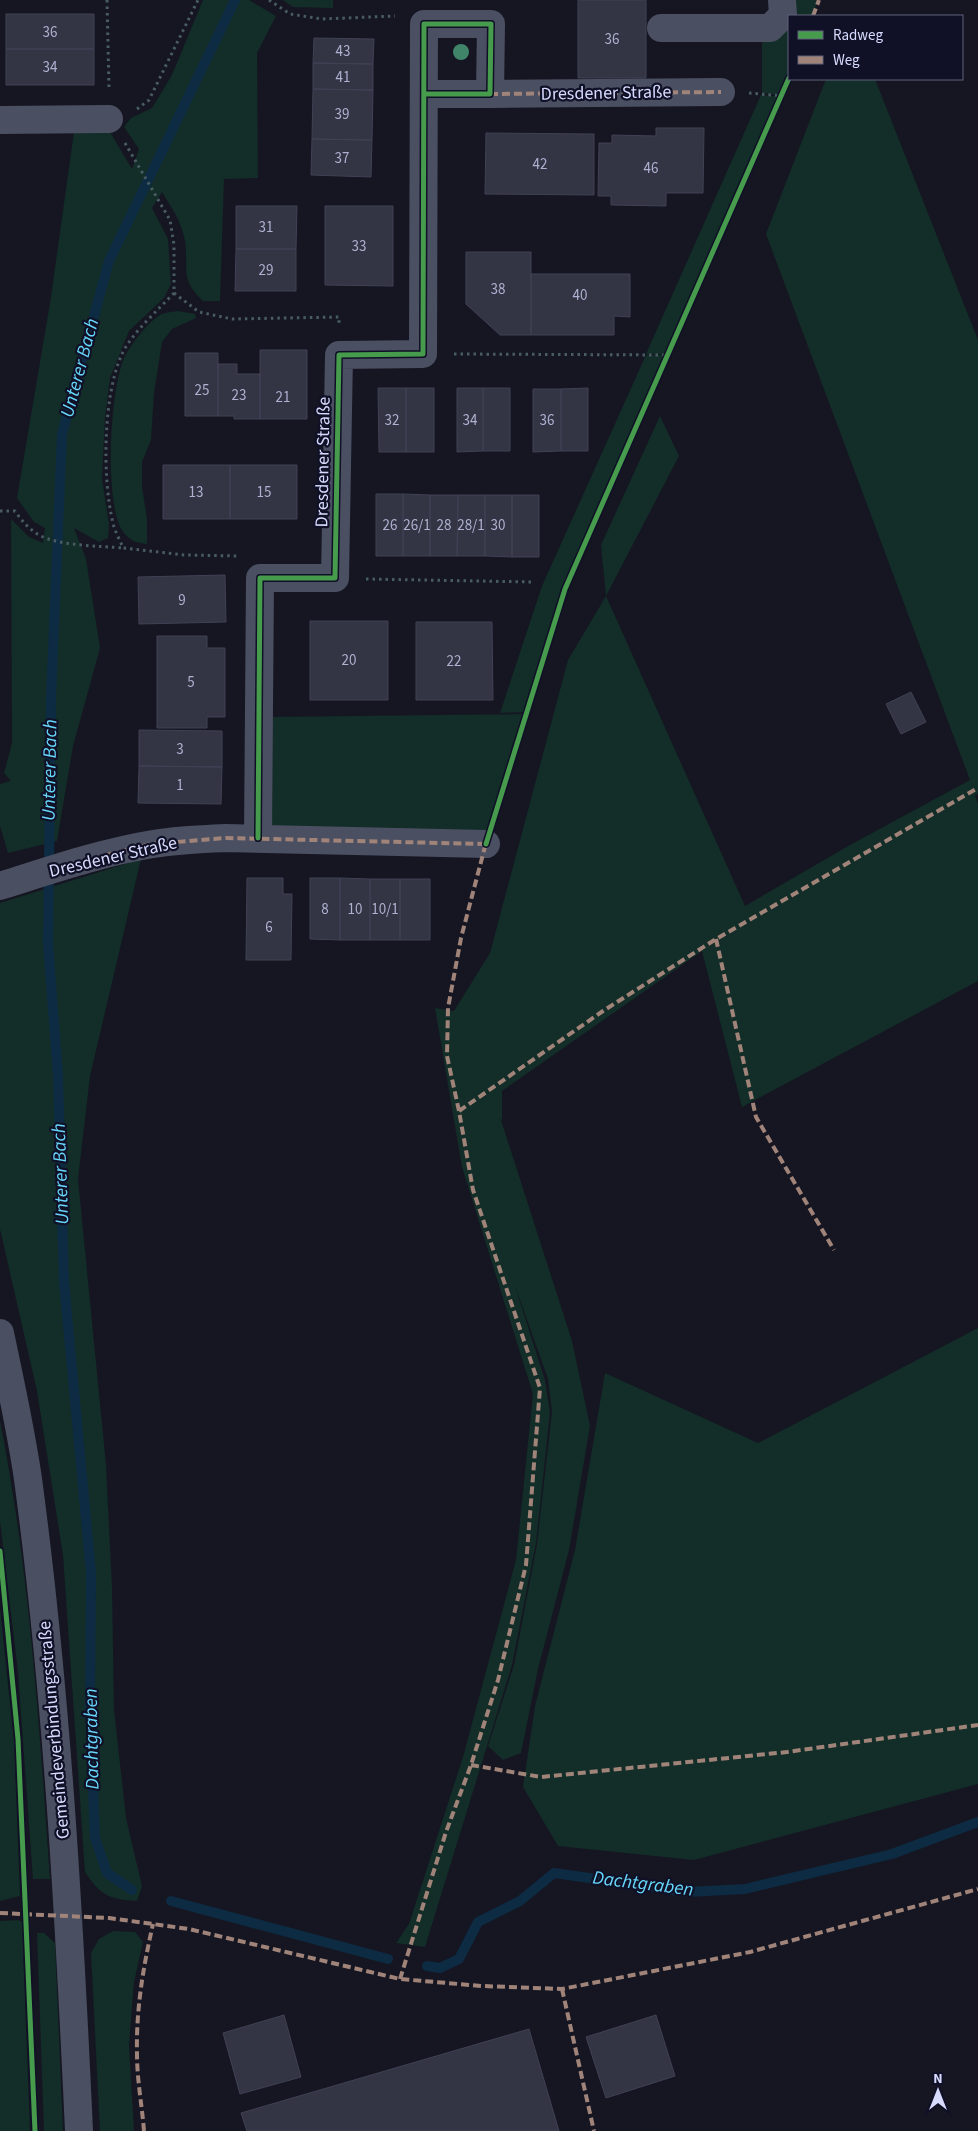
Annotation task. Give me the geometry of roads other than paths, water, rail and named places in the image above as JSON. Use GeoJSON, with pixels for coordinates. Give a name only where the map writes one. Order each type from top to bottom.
{"type":"FeatureCollection","features":[{"type":"Feature","properties":{"kind":"street"},"geometry":{"type":"LineString","coordinates":[[661,28],[770,28],[783,15],[782,0]]}},
{"type":"Feature","properties":{"kind":"street"},"geometry":{"type":"LineString","coordinates":[[424,94],[424,24],[491,24],[490,94]]}},
{"type":"Feature","properties":{"kind":"street","name":"Dresdener Straße"},"geometry":{"type":"LineString","coordinates":[[258,838],[260,578],[335,578],[338,355],[423,354],[424,94],[721,92]]}},
{"type":"Feature","properties":{"kind":"street"},"geometry":{"type":"LineString","coordinates":[[0,120],[109,119]]}},
{"type":"Feature","properties":{"kind":"street","name":"Dresdener Straße"},"geometry":{"type":"LineString","coordinates":[[6,884],[151,844],[190,840],[258,838],[486,844]]}},
{"type":"Feature","properties":{"kind":"street","name":"Gemeindeverbindungsstraße"},"geometry":{"type":"LineString","coordinates":[[0,1333],[28,1478],[49,1663],[69,1916],[79,2131]]}},
{"type":"Feature","properties":{"kind":"waterway","name":"Unterer Bach"},"geometry":{"type":"LineString","coordinates":[[132,1890],[107,1873],[95,1838],[90,1711],[91,1573],[64,1282],[58,1075],[48,944],[51,698],[62,434],[109,261],[235,0]]}},
{"type":"Feature","properties":{"kind":"waterway","name":"Dachtgraben"},"geometry":{"type":"LineString","coordinates":[[427,1966],[440,1968],[459,1959],[478,1922],[520,1901],[554,1873],[688,1892],[745,1889],[892,1854],[978,1822]]}},
{"type":"Feature","properties":{"kind":"waterway","name":"Dachtgraben"},"geometry":{"type":"LineString","coordinates":[[171,1901],[388,1959]]}}]}
